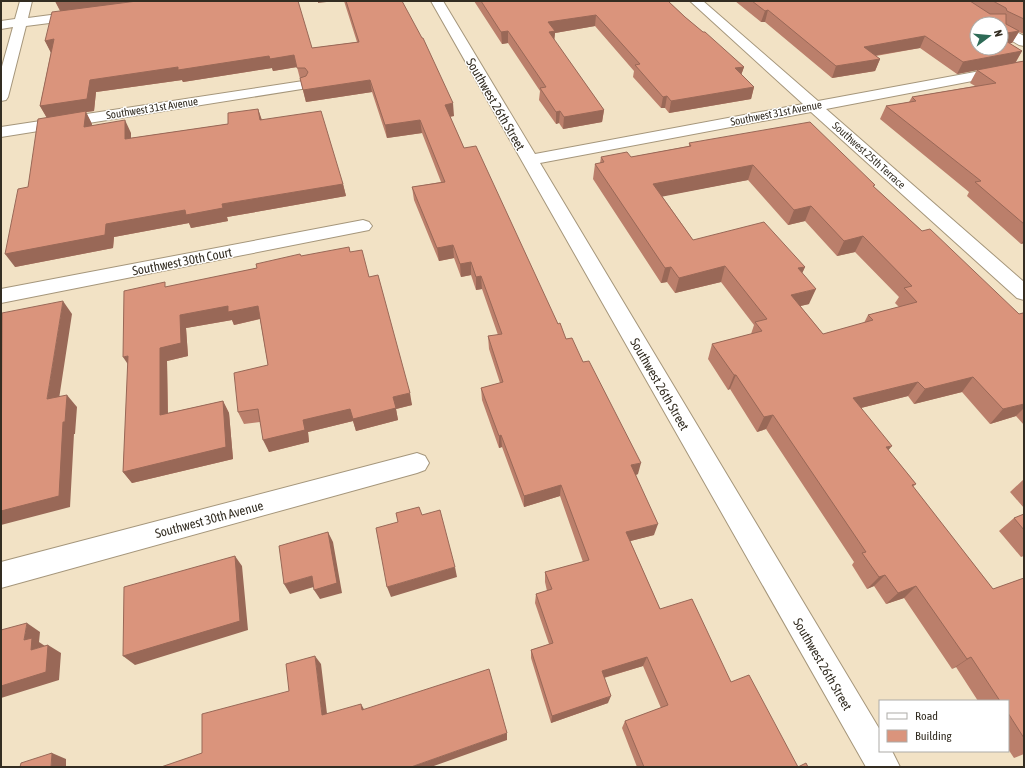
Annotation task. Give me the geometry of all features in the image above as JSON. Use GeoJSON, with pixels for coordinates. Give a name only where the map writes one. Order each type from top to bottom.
{"type":"FeatureCollection","features":[{"type":"Feature","properties":{"kind":"street"},"geometry":{"type":"LineString","coordinates":[[1,97],[26,1]]}},
{"type":"Feature","properties":{"kind":"street","name":"Southwest 26th Street"},"geometry":{"type":"LineString","coordinates":[[436,1],[884,767]]}},
{"type":"Feature","properties":{"kind":"street","name":"Southwest 25th Terrace"},"geometry":{"type":"LineString","coordinates":[[696,1],[1024,293]]}},
{"type":"Feature","properties":{"kind":"street"},"geometry":{"type":"LineString","coordinates":[[1,25],[90,14]]}},
{"type":"Feature","properties":{"kind":"street"},"geometry":{"type":"LineString","coordinates":[[1009,33],[1024,42]]}},
{"type":"Feature","properties":{"kind":"street","name":"Southwest 31st Avenue"},"geometry":{"type":"LineString","coordinates":[[529,160],[1024,67]]}},
{"type":"Feature","properties":{"kind":"street","name":"Southwest 31st Avenue"},"geometry":{"type":"LineString","coordinates":[[1,132],[304,85]]}},
{"type":"Feature","properties":{"kind":"street","name":"Southwest 30th Court"},"geometry":{"type":"LineString","coordinates":[[1,296],[363,226]]}},
{"type":"Feature","properties":{"kind":"street","name":"Southwest 30th Avenue"},"geometry":{"type":"LineString","coordinates":[[1,575],[417,463]]}},
{"type":"Feature","properties":{"kind":"building"},"geometry":{"type":"Polygon","coordinates":[[[137,1],[298,1],[312,48],[359,42],[346,1],[402,1],[423,38],[453,103],[445,105],[464,148],[476,146],[558,324],[560,323],[566,339],[572,338],[583,362],[589,361],[641,463],[631,465],[658,524],[626,532],[660,609],[692,599],[731,682],[749,675],[798,767],[644,767],[625,721],[668,705],[647,657],[602,671],[611,696],[552,716],[531,650],[553,643],[536,594],[552,589],[545,572],[589,560],[561,485],[524,496],[501,435],[499,436],[481,388],[503,382],[488,336],[502,334],[481,276],[476,277],[471,262],[460,264],[453,245],[437,248],[412,187],[445,182],[420,120],[385,125],[370,80],[303,90],[300,78],[306,76],[308,72],[305,68],[297,68],[294,55],[270,59],[269,56],[178,70],[178,67],[90,80],[87,99],[40,106],[54,39],[45,41],[52,12],[137,1]]]}},
{"type":"Feature","properties":{"kind":"building"},"geometry":{"type":"Polygon","coordinates":[[[481,1],[668,1],[744,67],[735,68],[754,87],[671,101],[667,96],[663,97],[635,65],[640,64],[596,15],[548,22],[555,31],[549,32],[604,110],[564,117],[560,111],[556,112],[540,88],[546,87],[508,31],[501,32],[481,1]]]}},
{"type":"Feature","properties":{"kind":"building"},"geometry":{"type":"Polygon","coordinates":[[[752,1],[970,1],[990,14],[1006,14],[1006,16],[969,16],[969,56],[995,56],[963,62],[925,36],[864,47],[880,59],[836,66],[768,10],[765,11],[752,1]]]}},
{"type":"Feature","properties":{"kind":"building"},"geometry":{"type":"Polygon","coordinates":[[[993,1],[1024,1],[1024,19],[1007,11],[1006,8],[993,1]]]}},
{"type":"Feature","properties":{"kind":"building"},"geometry":{"type":"Polygon","coordinates":[[[1009,26],[1019,31],[1009,33],[1009,26]]]}},
{"type":"Feature","properties":{"kind":"building"},"geometry":{"type":"Polygon","coordinates":[[[1009,43],[1022,51],[1009,53],[1009,43]]]}},
{"type":"Feature","properties":{"kind":"building"},"geometry":{"type":"Polygon","coordinates":[[[1024,61],[1024,224],[975,182],[981,181],[886,106],[916,101],[912,97],[996,83],[977,70],[1024,61]]]}},
{"type":"Feature","properties":{"kind":"building"},"geometry":{"type":"Polygon","coordinates":[[[258,109],[260,120],[321,111],[343,184],[222,204],[223,208],[186,215],[185,210],[106,224],[105,235],[5,254],[18,189],[28,187],[38,119],[86,111],[84,127],[125,120],[125,139],[228,124],[228,113],[258,109]]]}},
{"type":"Feature","properties":{"kind":"building"},"geometry":{"type":"Polygon","coordinates":[[[810,122],[875,185],[873,186],[922,231],[930,229],[1019,314],[1024,314],[1024,404],[1003,409],[973,377],[925,389],[918,382],[853,398],[892,446],[886,447],[916,484],[912,485],[993,589],[1024,578],[1024,738],[1009,715],[1009,700],[999,700],[971,657],[967,659],[916,586],[898,593],[885,575],[879,577],[862,553],[866,552],[773,415],[764,417],[736,375],[734,375],[712,344],[762,331],[755,322],[767,319],[725,266],[679,278],[671,267],[665,268],[595,164],[604,162],[601,157],[627,152],[631,157],[691,146],[689,143],[810,122]],[[753,165],[653,184],[693,240],[764,222],[805,267],[798,268],[816,289],[791,295],[823,334],[873,320],[868,315],[917,302],[904,288],[912,286],[863,236],[844,241],[811,206],[794,210],[753,165]]]}},
{"type":"Feature","properties":{"kind":"building"},"geometry":{"type":"Polygon","coordinates":[[[349,247],[350,252],[362,250],[369,277],[378,275],[410,393],[393,397],[396,408],[353,419],[350,409],[303,420],[305,430],[263,440],[258,409],[238,412],[234,373],[268,365],[258,306],[228,312],[228,306],[180,315],[181,343],[160,348],[160,415],[223,401],[226,447],[123,472],[128,356],[123,357],[124,291],[165,282],[165,287],[257,268],[256,264],[300,254],[301,256],[349,247]]]}},
{"type":"Feature","properties":{"kind":"building"},"geometry":{"type":"Polygon","coordinates":[[[63,301],[47,399],[67,395],[65,422],[63,422],[59,496],[1,511],[2,313],[63,301]]]}},
{"type":"Feature","properties":{"kind":"building"},"geometry":{"type":"Polygon","coordinates":[[[419,507],[422,515],[440,510],[455,567],[387,587],[376,528],[398,522],[396,513],[419,507]]]}},
{"type":"Feature","properties":{"kind":"building"},"geometry":{"type":"Polygon","coordinates":[[[1024,514],[1024,530],[1014,518],[1024,514]]]}},
{"type":"Feature","properties":{"kind":"building"},"geometry":{"type":"Polygon","coordinates":[[[328,532],[337,583],[314,590],[312,576],[284,584],[279,546],[328,532]]]}},
{"type":"Feature","properties":{"kind":"building"},"geometry":{"type":"Polygon","coordinates":[[[235,556],[240,621],[123,656],[124,587],[235,556]]]}},
{"type":"Feature","properties":{"kind":"building"},"geometry":{"type":"Polygon","coordinates":[[[27,623],[24,640],[32,638],[31,650],[48,645],[46,672],[1,686],[1,630],[27,623]]]}},
{"type":"Feature","properties":{"kind":"building"},"geometry":{"type":"Polygon","coordinates":[[[315,656],[322,715],[361,704],[362,710],[489,669],[507,733],[411,767],[161,767],[202,753],[202,714],[289,691],[286,664],[315,656]]]}},
{"type":"Feature","properties":{"kind":"building"},"geometry":{"type":"Polygon","coordinates":[[[52,753],[51,767],[20,767],[21,763],[52,753]]]}},
{"type":"Feature","properties":{"kind":"building"},"geometry":{"type":"Polygon","coordinates":[[[806,763],[808,767],[798,767],[806,763]]]}}]}
